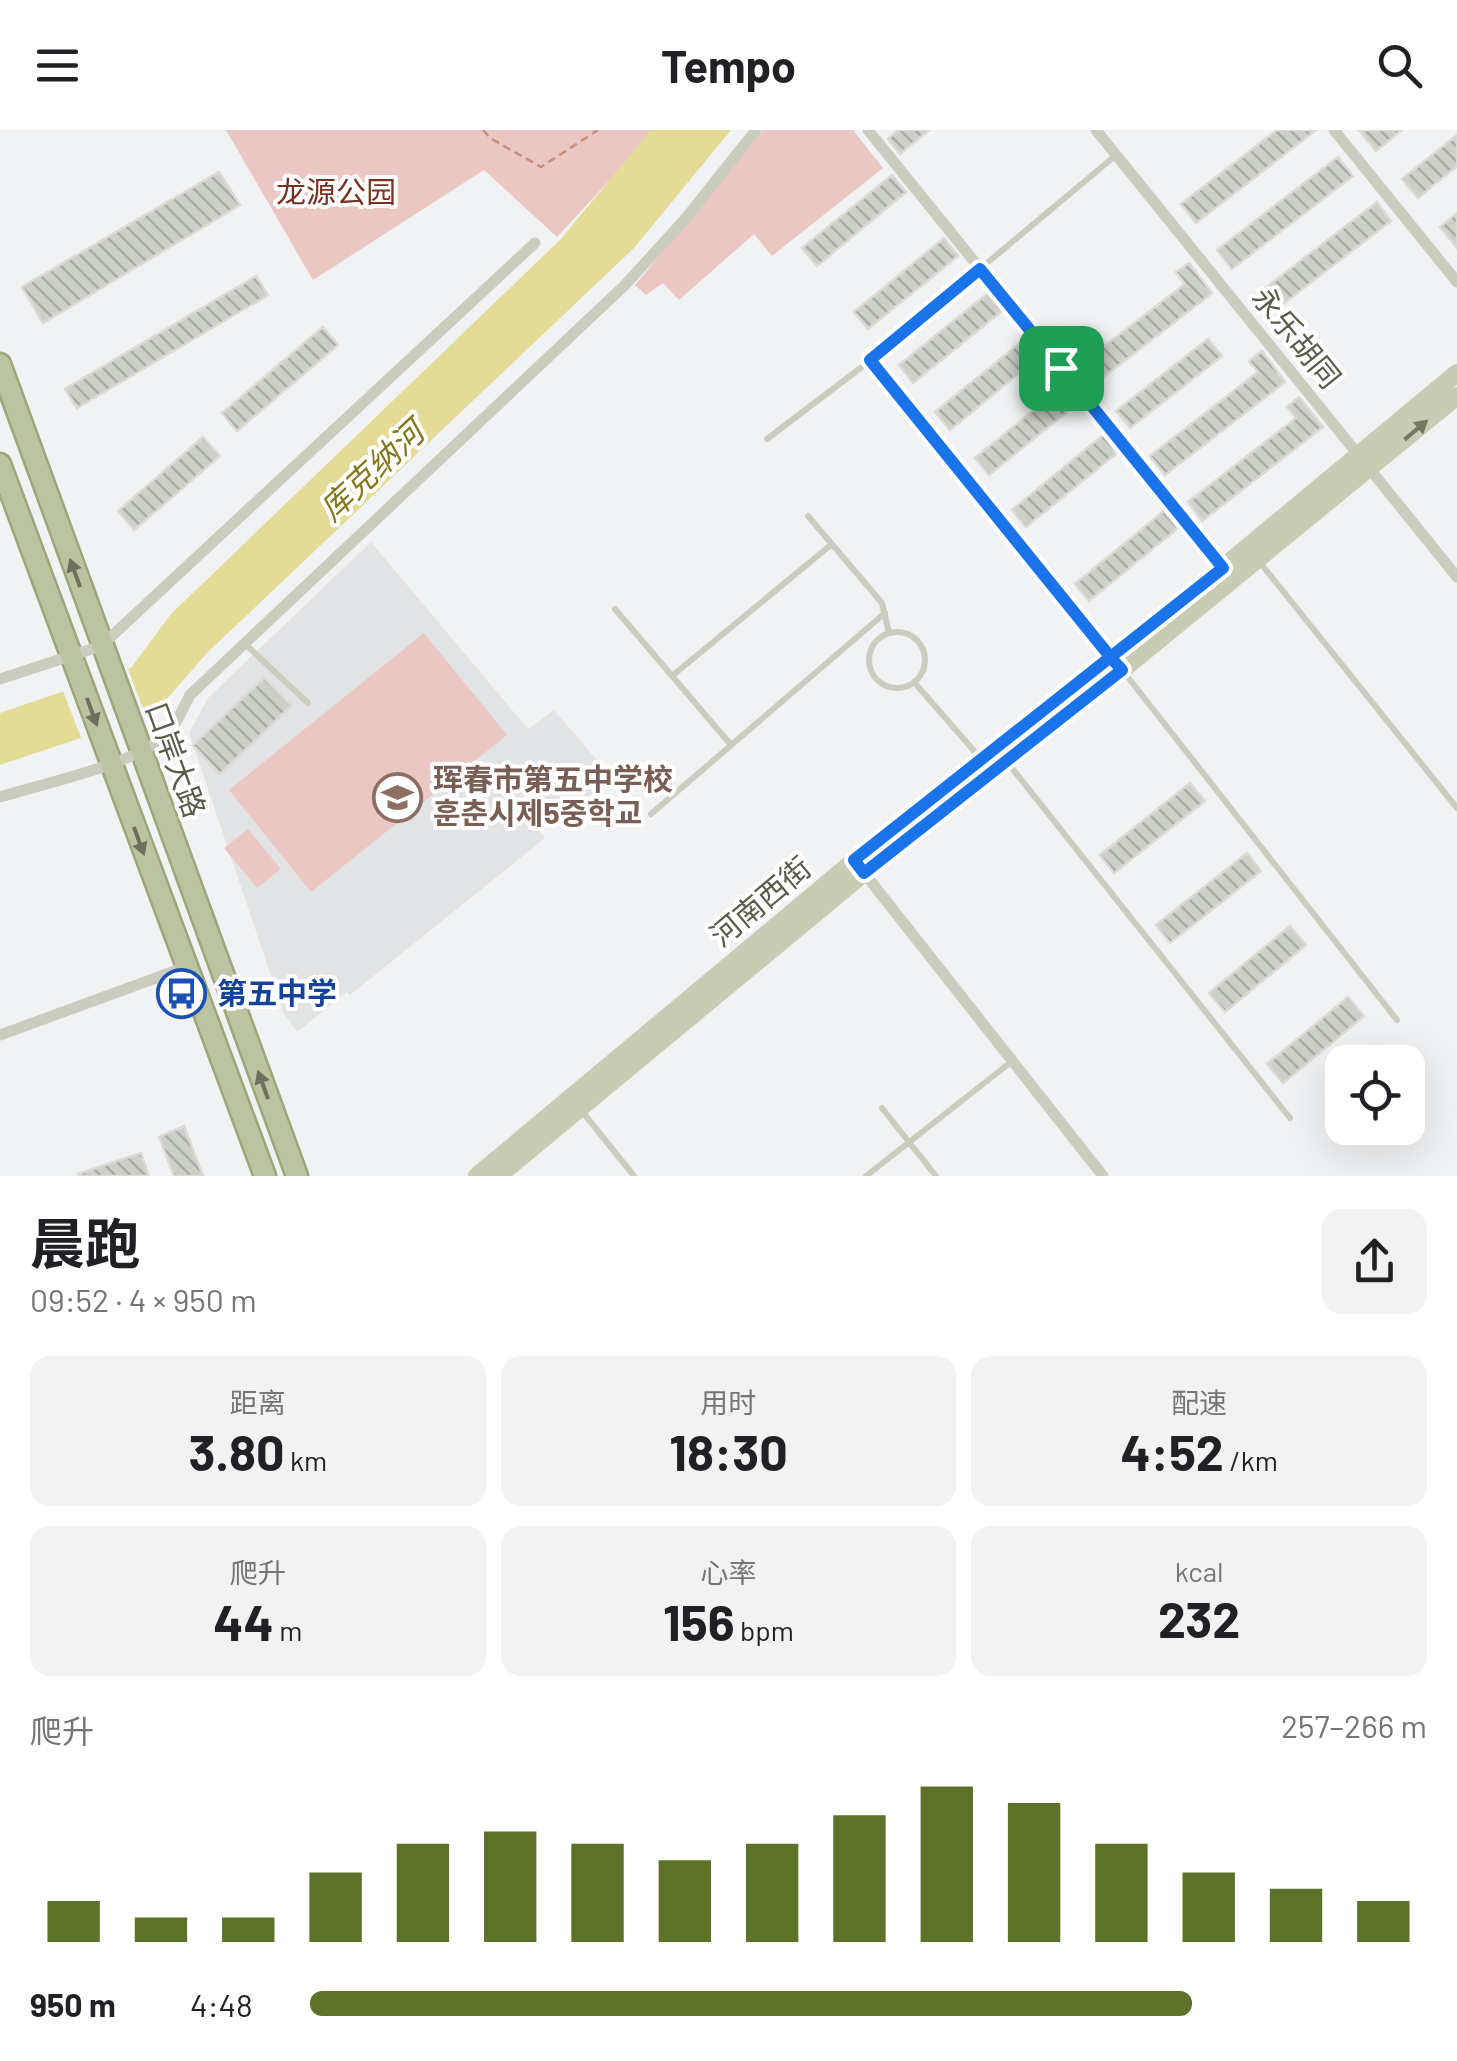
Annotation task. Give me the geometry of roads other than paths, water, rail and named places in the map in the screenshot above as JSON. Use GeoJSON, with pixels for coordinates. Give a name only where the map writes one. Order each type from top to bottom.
{"type":"FeatureCollection","features":[{"type":"Feature","properties":{"kind":"highway","name":"口岸大路"},"geometry":{"type":"LineString","coordinates":[[0,364],[297,1176]]}},
{"type":"Feature","properties":{"kind":"highway","name":"口岸大路"},"geometry":{"type":"LineString","coordinates":[[0,464],[265,1176]]}},
{"type":"Feature","properties":{"kind":"main road","name":"河南西街"},"geometry":{"type":"LineString","coordinates":[[498,1176],[982,760],[1257,559],[1457,373]]}},
{"type":"Feature","properties":{"kind":"main road","name":"河南西街"},"geometry":{"type":"LineString","coordinates":[[477,1176],[859,867],[1006,761],[1223,568],[1457,396]]}},
{"type":"Feature","properties":{"kind":"street"},"geometry":{"type":"LineString","coordinates":[[0,796],[165,736],[190,695],[624,285],[686,218],[756,130]]}},
{"type":"Feature","properties":{"kind":"street"},"geometry":{"type":"LineString","coordinates":[[868,130],[1223,568]]}},
{"type":"Feature","properties":{"kind":"street","name":"永乐胡同"},"geometry":{"type":"LineString","coordinates":[[1096,130],[1457,578]]}},
{"type":"Feature","properties":{"kind":"street"},"geometry":{"type":"LineString","coordinates":[[1334,130],[1457,282]]}},
{"type":"Feature","properties":{"kind":"street"},"geometry":{"type":"LineString","coordinates":[[0,679],[74,666],[104,655],[535,243]]}},
{"type":"Feature","properties":{"kind":"street"},"geometry":{"type":"LineString","coordinates":[[870,360],[1117,664]]}},
{"type":"Feature","properties":{"kind":"street"},"geometry":{"type":"LineString","coordinates":[[859,867],[1103,1176]]}},
{"type":"Feature","properties":{"kind":"street"},"geometry":{"type":"LineString","coordinates":[[0,1035],[186,967]]}},
{"type":"Feature","properties":{"kind":"lane"},"geometry":{"type":"LineString","coordinates":[[768,440],[1116,156]]}},
{"type":"Feature","properties":{"kind":"lane"},"geometry":{"type":"LineString","coordinates":[[808,516],[882,603],[889,633]]}},
{"type":"Feature","properties":{"kind":"lane"},"geometry":{"type":"LineString","coordinates":[[672,676],[832,544]]}},
{"type":"Feature","properties":{"kind":"lane"},"geometry":{"type":"LineString","coordinates":[[1257,559],[1457,808]]}},
{"type":"Feature","properties":{"kind":"lane"},"geometry":{"type":"LineString","coordinates":[[615,609],[730,746]]}},
{"type":"Feature","properties":{"kind":"lane"},"geometry":{"type":"LineString","coordinates":[[651,814],[884,614]]}},
{"type":"Feature","properties":{"kind":"lane"},"geometry":{"type":"LineString","coordinates":[[889,633],[908,634],[921,645],[925,662],[914,682],[894,687],[872,672],[870,653],[880,638],[889,633]]}},
{"type":"Feature","properties":{"kind":"lane"},"geometry":{"type":"LineString","coordinates":[[244,643],[308,703]]}},
{"type":"Feature","properties":{"kind":"lane"},"geometry":{"type":"LineString","coordinates":[[1117,664],[1397,1020]]}},
{"type":"Feature","properties":{"kind":"lane"},"geometry":{"type":"LineString","coordinates":[[914,682],[982,760]]}},
{"type":"Feature","properties":{"kind":"lane"},"geometry":{"type":"LineString","coordinates":[[1006,761],[1290,1118]]}},
{"type":"Feature","properties":{"kind":"lane"},"geometry":{"type":"LineString","coordinates":[[866,1176],[1012,1061]]}},
{"type":"Feature","properties":{"kind":"lane"},"geometry":{"type":"LineString","coordinates":[[580,1108],[634,1176]]}},
{"type":"Feature","properties":{"kind":"lane"},"geometry":{"type":"LineString","coordinates":[[882,1108],[936,1176]]}},
{"type":"Feature","properties":{"kind":"water","name":"库克纳河"},"geometry":{"type":"Polygon","coordinates":[[[651,130],[731,130],[634,248],[207,653],[158,709],[0,765],[0,713],[131,668],[171,614],[561,239],[651,130]]]}},
{"type":"Feature","properties":{"kind":"place","name":"珲春市第五中学校 훈춘시제5중학교"},"geometry":{"type":"Point","coordinates":[398,797]}},
{"type":"Feature","properties":{"kind":"place","name":"第五中学"},"geometry":{"type":"Point","coordinates":[182,994]}},
{"type":"Feature","properties":{"kind":"park label","name":"龙源公园"},"geometry":{"type":"Point","coordinates":[336,193]}}]}
